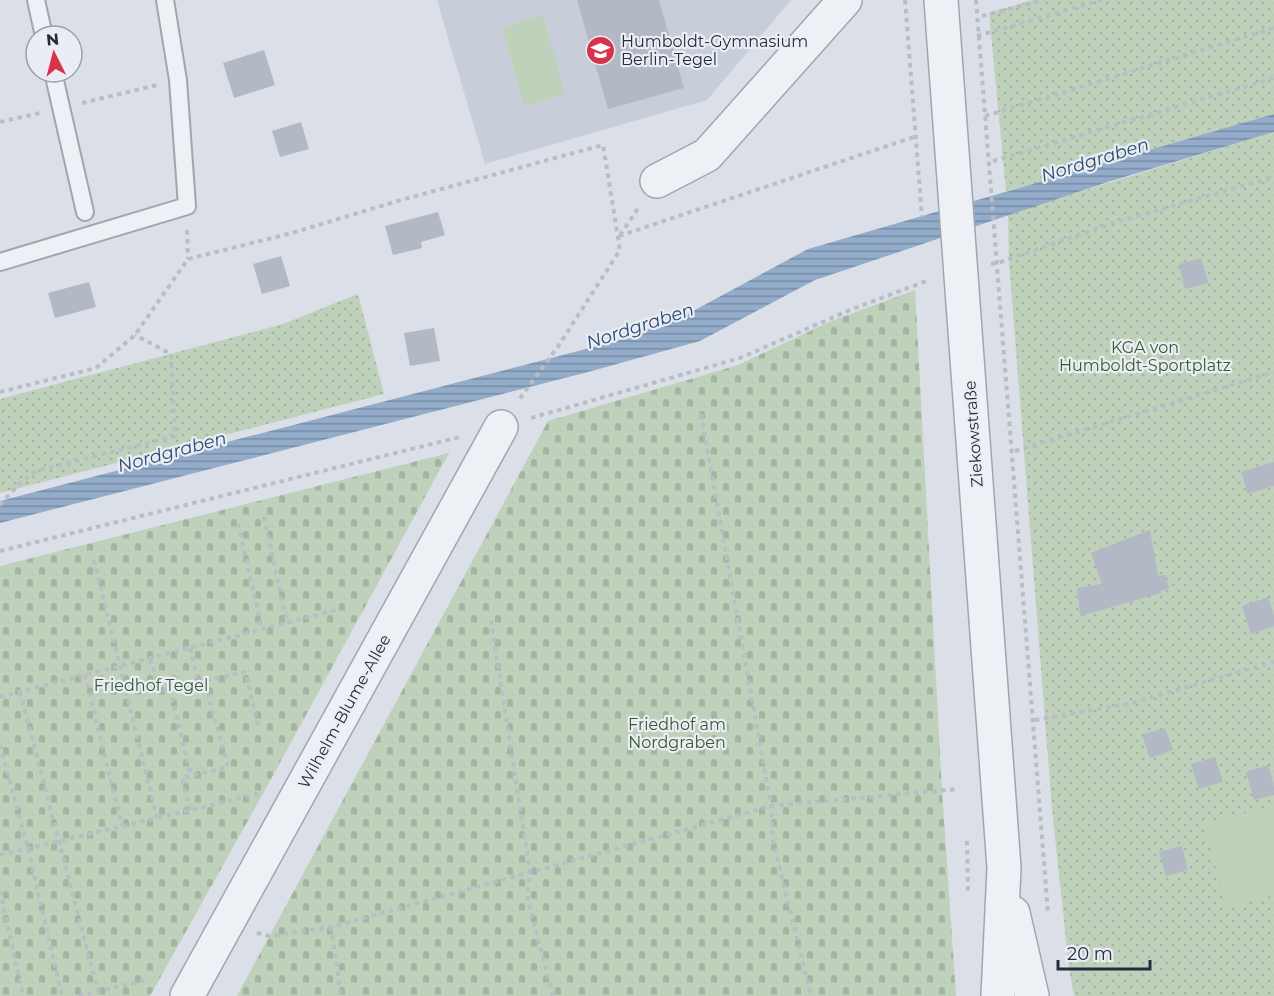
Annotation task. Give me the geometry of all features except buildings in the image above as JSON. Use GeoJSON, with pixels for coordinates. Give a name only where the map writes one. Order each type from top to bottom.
{"type":"FeatureCollection","features":[{"type":"Feature","properties":{"kind":"street"},"geometry":{"type":"LineString","coordinates":[[657,181],[706,155],[845,0]]}},
{"type":"Feature","properties":{"kind":"street","name":"Ziekowstraße"},"geometry":{"type":"LineString","coordinates":[[941,0],[1004,867],[998,996]]}},
{"type":"Feature","properties":{"kind":"street","name":"Wilhelm-Blume-Allee"},"geometry":{"type":"LineString","coordinates":[[187,996],[509,415]]}},
{"type":"Feature","properties":{"kind":"street","name":"Ziekowstraße"},"geometry":{"type":"LineString","coordinates":[[1004,867],[1032,996]]}},
{"type":"Feature","properties":{"kind":"lane"},"geometry":{"type":"LineString","coordinates":[[36,0],[41,24]]}},
{"type":"Feature","properties":{"kind":"lane"},"geometry":{"type":"LineString","coordinates":[[0,262],[187,206],[178,80],[165,0]]}},
{"type":"Feature","properties":{"kind":"lane"},"geometry":{"type":"LineString","coordinates":[[55,84],[85,212]]}},
{"type":"Feature","properties":{"kind":"path"},"geometry":{"type":"LineString","coordinates":[[905,0],[921,202]]}},
{"type":"Feature","properties":{"kind":"path"},"geometry":{"type":"LineString","coordinates":[[976,0],[1048,916]]}},
{"type":"Feature","properties":{"kind":"path"},"geometry":{"type":"LineString","coordinates":[[982,16],[1043,0]]}},
{"type":"Feature","properties":{"kind":"path"},"geometry":{"type":"LineString","coordinates":[[945,45],[1102,0]]}},
{"type":"Feature","properties":{"kind":"path"},"geometry":{"type":"LineString","coordinates":[[619,236],[916,136],[1274,28]]}},
{"type":"Feature","properties":{"kind":"path"},"geometry":{"type":"LineString","coordinates":[[993,162],[1274,78]]}},
{"type":"Feature","properties":{"kind":"path"},"geometry":{"type":"LineString","coordinates":[[99,99],[178,80]]}},
{"type":"Feature","properties":{"kind":"path"},"geometry":{"type":"LineString","coordinates":[[0,392],[96,368],[135,335],[188,260],[603,145],[620,250],[559,345],[509,415]]}},
{"type":"Feature","properties":{"kind":"path"},"geometry":{"type":"LineString","coordinates":[[1004,261],[1109,224],[1274,177]]}},
{"type":"Feature","properties":{"kind":"path"},"geometry":{"type":"LineString","coordinates":[[509,415],[740,358],[850,310],[920,283]]}},
{"type":"Feature","properties":{"kind":"path"},"geometry":{"type":"LineString","coordinates":[[0,505],[20,483],[36,471],[176,436],[171,354],[135,335]]}},
{"type":"Feature","properties":{"kind":"path"},"geometry":{"type":"LineString","coordinates":[[1015,451],[1274,372]]}},
{"type":"Feature","properties":{"kind":"path"},"geometry":{"type":"LineString","coordinates":[[701,414],[771,806],[773,841],[811,996]]}},
{"type":"Feature","properties":{"kind":"path"},"geometry":{"type":"LineString","coordinates":[[0,551],[460,437]]}},
{"type":"Feature","properties":{"kind":"path"},"geometry":{"type":"LineString","coordinates":[[264,517],[287,623]]}},
{"type":"Feature","properties":{"kind":"path"},"geometry":{"type":"LineString","coordinates":[[238,524],[262,629]]}},
{"type":"Feature","properties":{"kind":"path"},"geometry":{"type":"LineString","coordinates":[[94,560],[122,666],[157,818]]}},
{"type":"Feature","properties":{"kind":"path"},"geometry":{"type":"LineString","coordinates":[[0,698],[336,610]]}},
{"type":"Feature","properties":{"kind":"path"},"geometry":{"type":"LineString","coordinates":[[491,620],[530,872],[527,896],[553,996]]}},
{"type":"Feature","properties":{"kind":"path"},"geometry":{"type":"LineString","coordinates":[[190,648],[198,682]]}},
{"type":"Feature","properties":{"kind":"path"},"geometry":{"type":"LineString","coordinates":[[150,658],[160,691],[245,672],[259,729]]}},
{"type":"Feature","properties":{"kind":"path"},"geometry":{"type":"LineString","coordinates":[[1035,720],[1128,704],[1274,662]]}},
{"type":"Feature","properties":{"kind":"path"},"geometry":{"type":"LineString","coordinates":[[85,675],[122,826]]}},
{"type":"Feature","properties":{"kind":"path"},"geometry":{"type":"LineString","coordinates":[[190,810],[182,778],[228,767],[204,681]]}},
{"type":"Feature","properties":{"kind":"path"},"geometry":{"type":"LineString","coordinates":[[170,689],[191,776]]}},
{"type":"Feature","properties":{"kind":"path"},"geometry":{"type":"LineString","coordinates":[[20,692],[98,991]]}},
{"type":"Feature","properties":{"kind":"path"},"geometry":{"type":"LineString","coordinates":[[0,745],[28,849],[62,996]]}},
{"type":"Feature","properties":{"kind":"path"},"geometry":{"type":"LineString","coordinates":[[0,855],[306,780]]}},
{"type":"Feature","properties":{"kind":"path"},"geometry":{"type":"LineString","coordinates":[[224,927],[269,936],[331,927],[771,806],[958,789]]}},
{"type":"Feature","properties":{"kind":"path"},"geometry":{"type":"LineString","coordinates":[[0,891],[23,996]]}},
{"type":"Feature","properties":{"kind":"path"},"geometry":{"type":"LineString","coordinates":[[331,927],[341,996]]}},
{"type":"Feature","properties":{"kind":"path"},"geometry":{"type":"LineString","coordinates":[[79,996],[145,980]]}},
{"type":"Feature","properties":{"kind":"shaded area","name":"Humboldt-Gymnasium Berlin-Tegel"},"geometry":{"type":"Polygon","coordinates":[[[437,0],[791,0],[707,100],[485,164],[437,0]]]}},
{"type":"Feature","properties":{"kind":"green space"},"geometry":{"type":"Polygon","coordinates":[[[1033,0],[1274,0],[1274,114],[1006,191],[989,13],[1033,0]]]}},
{"type":"Feature","properties":{"kind":"green space"},"geometry":{"type":"Polygon","coordinates":[[[543,15],[565,94],[524,106],[502,27],[543,15]]]}},
{"type":"Feature","properties":{"kind":"green space","name":"KGA von Humboldt-Sportplatz"},"geometry":{"type":"Polygon","coordinates":[[[1274,132],[1274,996],[1074,996],[1052,809],[1009,261],[1008,214],[1274,132]]]}},
{"type":"Feature","properties":{"kind":"green space","name":"Friedhof am Nordgraben"},"geometry":{"type":"Polygon","coordinates":[[[915,290],[942,791],[956,996],[237,996],[548,421],[738,365],[829,322],[915,290]]]}},
{"type":"Feature","properties":{"kind":"green space"},"geometry":{"type":"Polygon","coordinates":[[[358,294],[384,394],[0,493],[0,399],[283,324],[358,294]]]}},
{"type":"Feature","properties":{"kind":"green space","name":"Friedhof Tegel"},"geometry":{"type":"Polygon","coordinates":[[[449,453],[150,996],[0,996],[0,566],[449,453]]]}},
{"type":"Feature","properties":{"kind":"green space"},"geometry":{"type":"Polygon","coordinates":[[[1274,805],[1274,895],[1227,908],[1204,825],[1274,805]]]}},
{"type":"Feature","properties":{"kind":"water"},"geometry":{"type":"Polygon","coordinates":[[[1274,114],[1274,132],[1111,181],[815,280],[700,341],[588,372],[0,523],[0,501],[617,341],[682,317],[808,249],[1274,114]]]}},
{"type":"Feature","properties":{"kind":"place","name":"Humboldt-Gymnasium Berlin-Tegel"},"geometry":{"type":"Point","coordinates":[600,50]}},
{"type":"Feature","properties":{"kind":"water label","name":"Nordgraben"},"geometry":{"type":"Point","coordinates":[1095,160]}},
{"type":"Feature","properties":{"kind":"water label","name":"Nordgraben"},"geometry":{"type":"Point","coordinates":[640,326]}},
{"type":"Feature","properties":{"kind":"water label","name":"Nordgraben"},"geometry":{"type":"Point","coordinates":[172,452]}}]}
